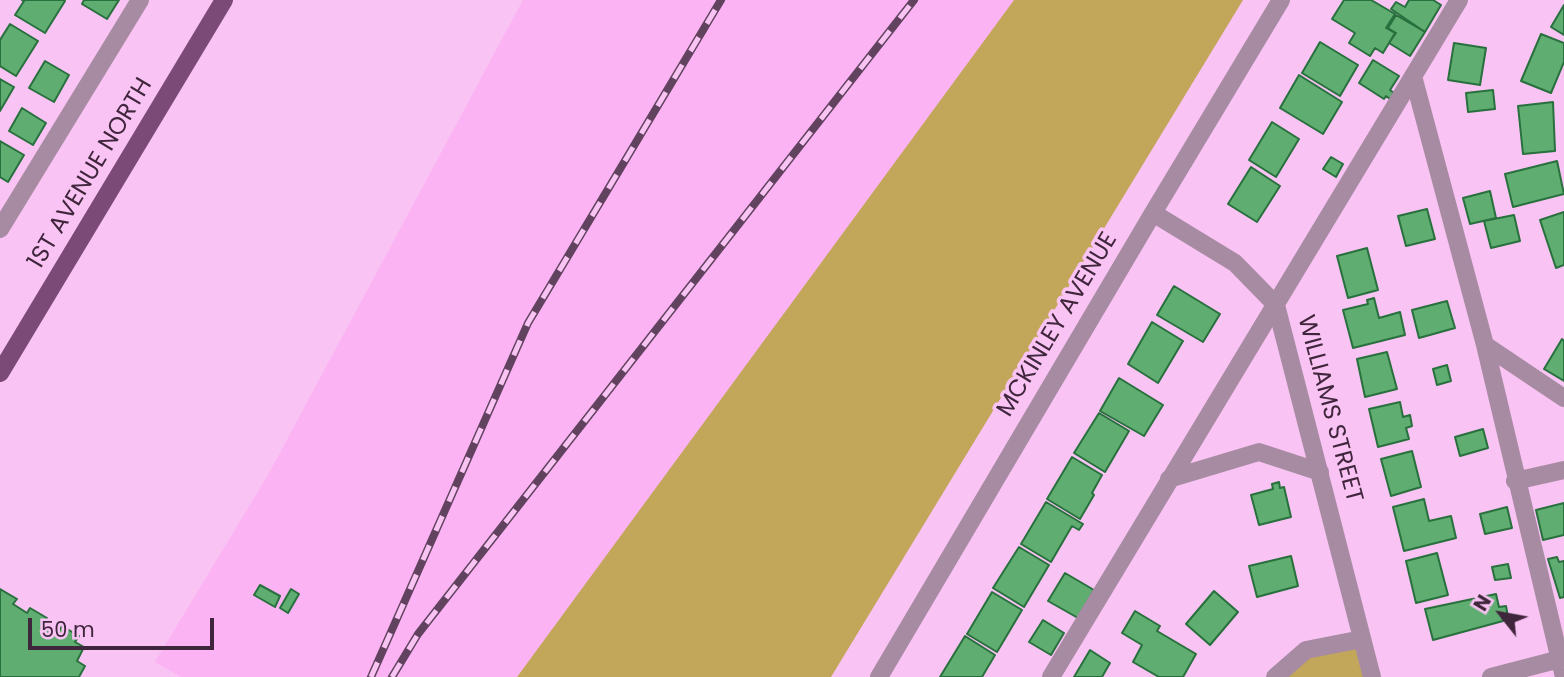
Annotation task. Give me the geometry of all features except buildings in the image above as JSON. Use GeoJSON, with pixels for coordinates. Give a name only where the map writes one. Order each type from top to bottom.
{"type":"FeatureCollection","features":[{"type":"Feature","properties":{"kind":"main road","name":"1ST AVENUE NORTH"},"geometry":{"type":"LineString","coordinates":[[0,373],[224,0]]}},
{"type":"Feature","properties":{"kind":"street"},"geometry":{"type":"LineString","coordinates":[[0,229],[140,0]]}},
{"type":"Feature","properties":{"kind":"street","name":"MCKINLEY AVENUE"},"geometry":{"type":"LineString","coordinates":[[879,677],[1281,0]]}},
{"type":"Feature","properties":{"kind":"street"},"geometry":{"type":"LineString","coordinates":[[1051,677],[1459,0]]}},
{"type":"Feature","properties":{"kind":"street"},"geometry":{"type":"LineString","coordinates":[[1413,76],[1485,345],[1562,665],[1491,677]]}},
{"type":"Feature","properties":{"kind":"street","name":"WILLIAMS STREET"},"geometry":{"type":"LineString","coordinates":[[1153,213],[1235,263],[1276,305],[1372,677]]}},
{"type":"Feature","properties":{"kind":"street"},"geometry":{"type":"LineString","coordinates":[[1485,345],[1564,398]]}},
{"type":"Feature","properties":{"kind":"street"},"geometry":{"type":"LineString","coordinates":[[1169,479],[1259,452],[1320,472]]}},
{"type":"Feature","properties":{"kind":"street"},"geometry":{"type":"LineString","coordinates":[[1516,481],[1564,470]]}},
{"type":"Feature","properties":{"kind":"street"},"geometry":{"type":"LineString","coordinates":[[1275,677],[1306,650],[1362,639]]}},
{"type":"Feature","properties":{"kind":"shaded area"},"geometry":{"type":"Polygon","coordinates":[[[523,0],[1014,0],[517,677],[181,677],[155,662],[268,475],[523,0]]]}},
{"type":"Feature","properties":{"kind":"shaded area"},"geometry":{"type":"Polygon","coordinates":[[[1014,0],[1243,0],[831,677],[517,677],[1014,0]]]}},
{"type":"Feature","properties":{"kind":"shaded area"},"geometry":{"type":"Polygon","coordinates":[[[1362,639],[1372,677],[1275,677],[1306,650],[1362,639]]]}},
{"type":"Feature","properties":{"kind":"railway"},"geometry":{"type":"LineString","coordinates":[[371,677],[528,323],[721,0]]}},
{"type":"Feature","properties":{"kind":"railway"},"geometry":{"type":"LineString","coordinates":[[392,677],[418,634],[914,0]]}}]}
